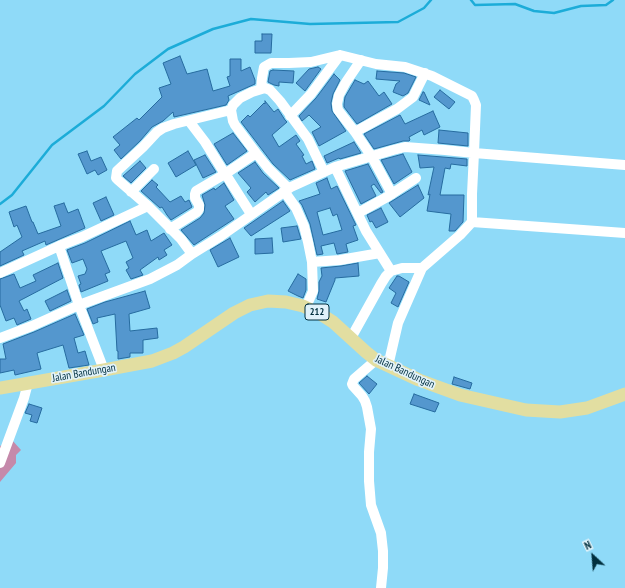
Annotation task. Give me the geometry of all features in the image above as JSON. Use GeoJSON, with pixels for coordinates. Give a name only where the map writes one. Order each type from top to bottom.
{"type":"FeatureCollection","features":[{"type":"Feature","properties":{"kind":"main road","name":"Jalan Bandungan"},"geometry":{"type":"LineString","coordinates":[[0,388],[152,360],[184,347],[234,313],[250,305],[268,301],[286,302],[306,307],[333,322],[376,360],[419,380],[460,395],[526,410],[560,412],[580,410],[625,394]]}},
{"type":"Feature","properties":{"kind":"street"},"geometry":{"type":"LineString","coordinates":[[290,116],[311,94],[340,55]]}},
{"type":"Feature","properties":{"kind":"street"},"geometry":{"type":"LineString","coordinates":[[261,89],[264,67],[271,63],[311,62],[340,55],[376,64],[405,67],[432,76],[472,96],[474,100],[476,115],[472,222],[460,235],[422,268],[398,323],[388,366]]}},
{"type":"Feature","properties":{"kind":"street"},"geometry":{"type":"LineString","coordinates":[[361,60],[339,95],[337,104],[338,110],[356,132],[372,156],[392,194]]}},
{"type":"Feature","properties":{"kind":"street"},"geometry":{"type":"LineString","coordinates":[[356,132],[397,109],[413,97],[425,74]]}},
{"type":"Feature","properties":{"kind":"street"},"geometry":{"type":"LineString","coordinates":[[306,307],[313,290],[312,262],[304,226],[286,190],[235,125],[231,110],[233,105],[240,98],[252,92],[265,88],[270,90],[308,139],[324,172]]}},
{"type":"Feature","properties":{"kind":"street"},"geometry":{"type":"LineString","coordinates":[[192,254],[181,239],[148,206],[116,178],[117,171],[163,128],[231,110]]}},
{"type":"Feature","properties":{"kind":"street"},"geometry":{"type":"LineString","coordinates":[[189,121],[205,142],[251,214]]}},
{"type":"Feature","properties":{"kind":"street"},"geometry":{"type":"LineString","coordinates":[[0,338],[32,326],[79,305],[150,279],[177,265],[286,190],[335,167],[393,150],[405,147],[625,165]]}},
{"type":"Feature","properties":{"kind":"street"},"geometry":{"type":"LineString","coordinates":[[170,229],[197,212],[199,205],[195,198],[196,191],[226,176],[256,153]]}},
{"type":"Feature","properties":{"kind":"street"},"geometry":{"type":"LineString","coordinates":[[335,167],[366,231],[391,271]]}},
{"type":"Feature","properties":{"kind":"street"},"geometry":{"type":"LineString","coordinates":[[131,192],[154,169]]}},
{"type":"Feature","properties":{"kind":"street"},"geometry":{"type":"LineString","coordinates":[[358,213],[392,194],[416,178]]}},
{"type":"Feature","properties":{"kind":"street"},"geometry":{"type":"LineString","coordinates":[[0,273],[148,206]]}},
{"type":"Feature","properties":{"kind":"street"},"geometry":{"type":"LineString","coordinates":[[472,222],[625,233]]}},
{"type":"Feature","properties":{"kind":"street"},"geometry":{"type":"LineString","coordinates":[[59,246],[79,305],[104,370]]}},
{"type":"Feature","properties":{"kind":"street"},"geometry":{"type":"LineString","coordinates":[[312,262],[340,260],[380,253]]}},
{"type":"Feature","properties":{"kind":"street"},"geometry":{"type":"LineString","coordinates":[[351,338],[381,284],[391,271],[402,268],[422,268]]}},
{"type":"Feature","properties":{"kind":"street"},"geometry":{"type":"LineString","coordinates":[[376,360],[354,379],[352,384],[365,401],[371,429],[369,481],[371,505],[381,533],[383,568],[381,588]]}},
{"type":"Feature","properties":{"kind":"street"},"geometry":{"type":"LineString","coordinates":[[0,463],[28,383]]}},
{"type":"Feature","properties":{"kind":"shaded area"},"geometry":{"type":"Polygon","coordinates":[[[12,440],[21,450],[16,455],[16,463],[0,482],[0,446],[12,440]]]}},
{"type":"Feature","properties":{"kind":"building"},"geometry":{"type":"Polygon","coordinates":[[[262,34],[272,34],[271,53],[255,53],[255,41],[262,41],[262,34]]]}},
{"type":"Feature","properties":{"kind":"building"},"geometry":{"type":"Polygon","coordinates":[[[180,56],[187,74],[207,69],[213,91],[230,86],[227,77],[230,76],[230,59],[241,59],[241,71],[250,67],[255,84],[228,96],[229,100],[226,105],[174,117],[173,112],[163,121],[152,127],[121,159],[114,150],[120,145],[113,137],[137,118],[139,120],[162,97],[159,88],[171,84],[163,63],[180,56]]]}},
{"type":"Feature","properties":{"kind":"building"},"geometry":{"type":"Polygon","coordinates":[[[318,67],[321,69],[305,91],[296,83],[309,69],[318,67]]]}},
{"type":"Feature","properties":{"kind":"building"},"geometry":{"type":"Polygon","coordinates":[[[270,71],[294,71],[293,83],[279,82],[279,86],[268,82],[270,71]]]}},
{"type":"Feature","properties":{"kind":"building"},"geometry":{"type":"Polygon","coordinates":[[[377,71],[404,73],[416,77],[408,93],[403,96],[393,92],[396,84],[400,81],[376,79],[377,71]]]}},
{"type":"Feature","properties":{"kind":"building"},"geometry":{"type":"Polygon","coordinates":[[[334,74],[340,80],[333,94],[331,103],[332,111],[346,131],[319,146],[312,132],[321,127],[309,115],[302,121],[299,116],[316,98],[334,74]]]}},
{"type":"Feature","properties":{"kind":"building"},"geometry":{"type":"Polygon","coordinates":[[[355,80],[364,84],[368,81],[379,96],[384,92],[392,104],[357,124],[344,107],[345,97],[355,80]]]}},
{"type":"Feature","properties":{"kind":"building"},"geometry":{"type":"Polygon","coordinates":[[[440,90],[455,102],[449,109],[434,97],[440,90]]]}},
{"type":"Feature","properties":{"kind":"building"},"geometry":{"type":"Polygon","coordinates":[[[424,92],[430,105],[419,100],[424,92]]]}},
{"type":"Feature","properties":{"kind":"building"},"geometry":{"type":"Polygon","coordinates":[[[265,101],[274,112],[278,109],[287,122],[272,135],[279,147],[296,135],[300,141],[296,144],[304,155],[302,156],[306,164],[312,161],[315,169],[290,180],[273,164],[241,122],[248,115],[250,117],[264,103],[265,104],[265,101]]]}},
{"type":"Feature","properties":{"kind":"building"},"geometry":{"type":"Polygon","coordinates":[[[433,111],[440,127],[424,135],[422,130],[409,137],[409,141],[403,141],[374,149],[364,134],[400,115],[405,124],[433,111]]]}},
{"type":"Feature","properties":{"kind":"building"},"geometry":{"type":"Polygon","coordinates":[[[439,130],[468,133],[468,146],[438,143],[439,130]]]}},
{"type":"Feature","properties":{"kind":"building"},"geometry":{"type":"Polygon","coordinates":[[[233,133],[247,151],[227,165],[214,144],[233,133]]]}},
{"type":"Feature","properties":{"kind":"building"},"geometry":{"type":"Polygon","coordinates":[[[354,142],[361,153],[339,158],[327,163],[324,156],[354,142]]]}},
{"type":"Feature","properties":{"kind":"building"},"geometry":{"type":"Polygon","coordinates":[[[87,151],[91,161],[101,157],[107,170],[98,175],[95,170],[87,174],[78,154],[87,151]]]}},
{"type":"Feature","properties":{"kind":"building"},"geometry":{"type":"Polygon","coordinates":[[[188,151],[196,165],[176,177],[168,163],[188,151]]]}},
{"type":"Feature","properties":{"kind":"building"},"geometry":{"type":"Polygon","coordinates":[[[403,154],[412,172],[394,184],[381,160],[403,154]]]}},
{"type":"Feature","properties":{"kind":"building"},"geometry":{"type":"Polygon","coordinates":[[[205,155],[216,172],[203,178],[194,160],[205,155]]]}},
{"type":"Feature","properties":{"kind":"building"},"geometry":{"type":"Polygon","coordinates":[[[418,155],[467,159],[467,166],[451,164],[450,169],[445,168],[440,195],[464,195],[463,222],[455,231],[449,231],[451,214],[427,211],[430,194],[428,195],[434,167],[420,168],[418,155]]]}},
{"type":"Feature","properties":{"kind":"building"},"geometry":{"type":"Polygon","coordinates":[[[140,161],[146,168],[131,183],[123,176],[140,161]]]}},
{"type":"Feature","properties":{"kind":"building"},"geometry":{"type":"Polygon","coordinates":[[[255,162],[263,173],[279,188],[268,195],[266,192],[255,202],[247,192],[251,188],[238,173],[255,162]]]}},
{"type":"Feature","properties":{"kind":"building"},"geometry":{"type":"Polygon","coordinates":[[[368,164],[383,192],[381,193],[374,184],[371,186],[376,196],[361,204],[345,171],[368,164]]]}},
{"type":"Feature","properties":{"kind":"building"},"geometry":{"type":"Polygon","coordinates":[[[327,178],[331,189],[337,186],[356,225],[353,226],[358,240],[346,244],[348,252],[337,254],[334,243],[321,246],[323,254],[317,255],[310,224],[299,201],[320,194],[316,183],[327,178]],[[330,208],[317,212],[323,235],[342,230],[337,214],[333,216],[330,208]]]}},
{"type":"Feature","properties":{"kind":"building"},"geometry":{"type":"Polygon","coordinates":[[[152,180],[158,185],[156,187],[170,202],[181,196],[185,202],[189,200],[192,207],[171,220],[162,207],[160,208],[141,191],[152,180]]]}},
{"type":"Feature","properties":{"kind":"building"},"geometry":{"type":"Polygon","coordinates":[[[224,183],[234,200],[225,206],[234,219],[194,245],[181,230],[200,218],[204,213],[205,205],[202,195],[214,188],[215,190],[224,183]]]}},
{"type":"Feature","properties":{"kind":"building"},"geometry":{"type":"Polygon","coordinates":[[[418,185],[424,198],[400,217],[389,203],[418,185]]]}},
{"type":"Feature","properties":{"kind":"building"},"geometry":{"type":"Polygon","coordinates":[[[106,197],[114,215],[101,221],[93,203],[106,197]]]}},
{"type":"Feature","properties":{"kind":"building"},"geometry":{"type":"Polygon","coordinates":[[[283,201],[290,211],[251,236],[244,228],[283,201]]]}},
{"type":"Feature","properties":{"kind":"building"},"geometry":{"type":"Polygon","coordinates":[[[64,203],[68,213],[78,209],[85,228],[46,245],[45,241],[22,251],[24,255],[0,266],[0,252],[22,237],[17,225],[14,227],[9,212],[26,206],[38,234],[61,226],[54,206],[64,203]]]}},
{"type":"Feature","properties":{"kind":"building"},"geometry":{"type":"Polygon","coordinates":[[[381,208],[388,222],[376,228],[372,221],[370,222],[367,215],[381,208]]]}},
{"type":"Feature","properties":{"kind":"building"},"geometry":{"type":"Polygon","coordinates":[[[130,221],[136,235],[147,230],[151,241],[164,233],[172,245],[164,250],[167,255],[159,260],[158,257],[140,270],[143,275],[131,279],[126,270],[129,268],[126,262],[133,258],[126,241],[101,251],[110,272],[105,274],[108,281],[81,292],[79,285],[81,284],[78,276],[85,274],[87,269],[83,259],[72,263],[67,250],[130,221]]]}},
{"type":"Feature","properties":{"kind":"building"},"geometry":{"type":"Polygon","coordinates":[[[297,226],[301,239],[283,242],[281,228],[297,226]]]}},
{"type":"Feature","properties":{"kind":"building"},"geometry":{"type":"Polygon","coordinates":[[[230,238],[239,257],[218,267],[210,250],[230,238]]]}},
{"type":"Feature","properties":{"kind":"building"},"geometry":{"type":"Polygon","coordinates":[[[272,238],[273,253],[255,254],[255,239],[272,238]]]}},
{"type":"Feature","properties":{"kind":"building"},"geometry":{"type":"Polygon","coordinates":[[[58,263],[63,278],[19,301],[24,311],[27,309],[31,319],[17,325],[14,318],[6,321],[0,305],[0,279],[14,274],[20,288],[36,281],[33,275],[58,263]]]}},
{"type":"Feature","properties":{"kind":"building"},"geometry":{"type":"Polygon","coordinates":[[[358,263],[359,276],[335,278],[326,302],[317,299],[319,282],[322,276],[321,268],[358,263]]]}},
{"type":"Feature","properties":{"kind":"building"},"geometry":{"type":"Polygon","coordinates":[[[298,274],[306,279],[306,290],[303,298],[288,291],[298,274]]]}},
{"type":"Feature","properties":{"kind":"building"},"geometry":{"type":"Polygon","coordinates":[[[397,276],[409,282],[398,307],[391,303],[396,293],[389,288],[397,276]]]}},
{"type":"Feature","properties":{"kind":"building"},"geometry":{"type":"Polygon","coordinates":[[[67,290],[71,301],[50,311],[45,301],[67,290]]]}},
{"type":"Feature","properties":{"kind":"building"},"geometry":{"type":"Polygon","coordinates":[[[145,291],[150,308],[129,314],[130,331],[157,328],[158,338],[143,340],[143,353],[130,353],[130,357],[118,359],[115,314],[97,318],[98,322],[93,324],[87,309],[105,302],[145,291]]]}},
{"type":"Feature","properties":{"kind":"building"},"geometry":{"type":"Polygon","coordinates":[[[75,314],[84,335],[74,338],[78,353],[85,351],[89,365],[69,368],[63,345],[37,353],[41,369],[15,375],[14,370],[0,373],[0,359],[6,359],[3,344],[75,314]]]}},
{"type":"Feature","properties":{"kind":"building"},"geometry":{"type":"Polygon","coordinates":[[[367,376],[377,384],[369,394],[359,383],[367,376]]]}},
{"type":"Feature","properties":{"kind":"building"},"geometry":{"type":"Polygon","coordinates":[[[454,377],[472,383],[470,389],[452,384],[454,377]]]}},
{"type":"Feature","properties":{"kind":"building"},"geometry":{"type":"Polygon","coordinates":[[[414,394],[439,403],[435,412],[410,404],[414,394]]]}},
{"type":"Feature","properties":{"kind":"building"},"geometry":{"type":"Polygon","coordinates":[[[29,404],[42,408],[37,423],[30,421],[32,415],[25,413],[29,404]]]}},
{"type":"Feature","properties":{"kind":"waterway"},"geometry":{"type":"LineString","coordinates":[[0,204],[12,195],[52,145],[104,106],[135,74],[168,49],[213,29],[251,19],[310,24],[398,22],[424,8],[431,0]]}},
{"type":"Feature","properties":{"kind":"waterway"},"geometry":{"type":"LineString","coordinates":[[471,0],[475,5],[515,4],[534,11],[554,13],[581,6],[606,5],[613,0]]}}]}
